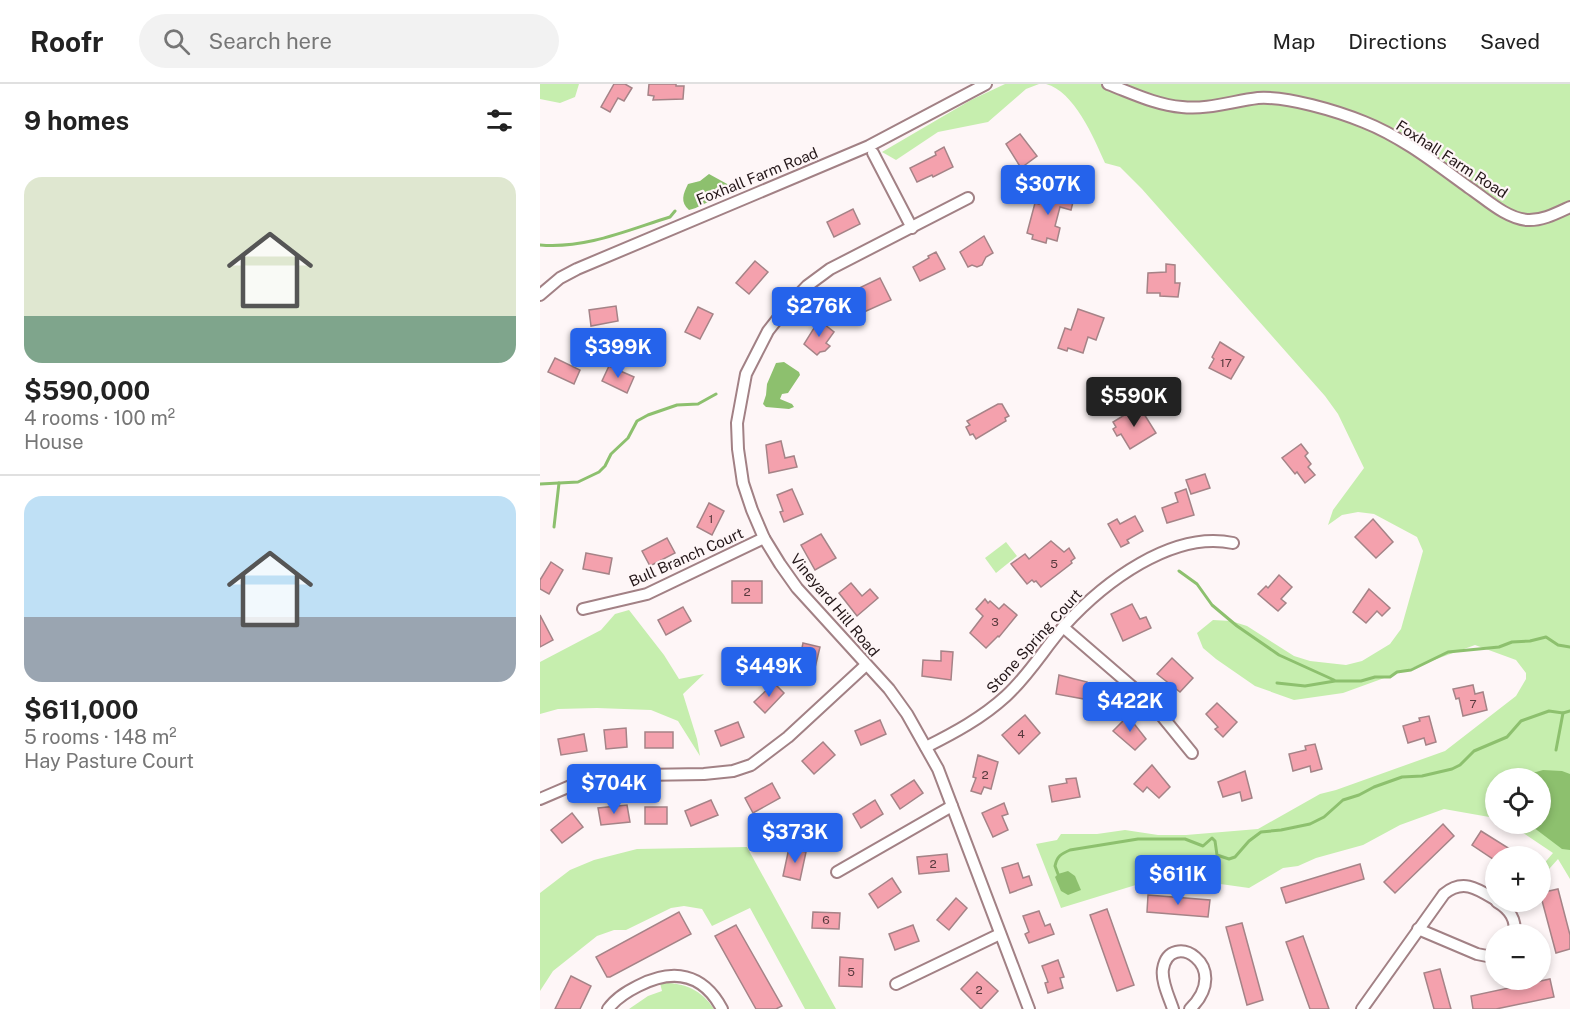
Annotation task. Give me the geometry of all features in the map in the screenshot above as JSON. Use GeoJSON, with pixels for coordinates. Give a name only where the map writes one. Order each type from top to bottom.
{"type":"FeatureCollection","features":[{"type":"Feature","properties":{"kind":"street","name":"Foxhall Farm Road"},"geometry":{"type":"LineString","coordinates":[[540,295],[560,278],[577,269],[869,146],[986,84]]}},
{"type":"Feature","properties":{"kind":"street","name":"Foxhall Farm Road"},"geometry":{"type":"LineString","coordinates":[[1108,84],[1166,105],[1183,108],[1200,108],[1261,98],[1307,104],[1364,122],[1384,132],[1414,149],[1498,207],[1518,218],[1528,220],[1541,218],[1570,207]]}},
{"type":"Feature","properties":{"kind":"street"},"geometry":{"type":"LineString","coordinates":[[873,153],[912,228]]}},
{"type":"Feature","properties":{"kind":"street","name":"Vineyard Hill Road"},"geometry":{"type":"LineString","coordinates":[[968,198],[830,269],[807,286],[786,308],[768,331],[746,374],[740,398],[738,449],[746,492],[765,538],[797,588],[889,689],[907,714],[938,769],[1029,1009]]}},
{"type":"Feature","properties":{"kind":"street","name":"Bull Branch Court"},"geometry":{"type":"LineString","coordinates":[[583,609],[646,594],[765,538]]}},
{"type":"Feature","properties":{"kind":"street","name":"Stone Spring Court"},"geometry":{"type":"LineString","coordinates":[[926,747],[981,716],[1008,695],[1029,672],[1063,627],[1103,589],[1147,560],[1193,542],[1233,543]]}},
{"type":"Feature","properties":{"kind":"street"},"geometry":{"type":"LineString","coordinates":[[1063,627],[1143,696],[1192,753]]}},
{"type":"Feature","properties":{"kind":"street"},"geometry":{"type":"LineString","coordinates":[[540,799],[582,781],[642,775],[704,774],[733,771],[751,765],[788,737],[866,665]]}},
{"type":"Feature","properties":{"kind":"street"},"geometry":{"type":"LineString","coordinates":[[837,872],[952,806]]}},
{"type":"Feature","properties":{"kind":"street"},"geometry":{"type":"LineString","coordinates":[[1362,1009],[1450,888],[1466,885],[1476,887],[1485,893]]}},
{"type":"Feature","properties":{"kind":"street"},"geometry":{"type":"LineString","coordinates":[[1418,929],[1467,951],[1485,956]]}},
{"type":"Feature","properties":{"kind":"street"},"geometry":{"type":"LineString","coordinates":[[896,984],[1000,934]]}},
{"type":"Feature","properties":{"kind":"street"},"geometry":{"type":"LineString","coordinates":[[1173,1009],[1163,977],[1163,968],[1166,960],[1172,955],[1187,952],[1194,954],[1201,961],[1205,981],[1198,1001],[1190,1009]]}},
{"type":"Feature","properties":{"kind":"street"},"geometry":{"type":"LineString","coordinates":[[608,1009],[624,993],[643,983],[658,977],[675,975],[690,978],[702,984],[714,995],[722,1009]]}},
{"type":"Feature","properties":{"kind":"shaded area"},"geometry":{"type":"Polygon","coordinates":[[[540,84],[579,84],[575,97],[560,103],[540,99],[540,84]]]}},
{"type":"Feature","properties":{"kind":"shaded area"},"geometry":{"type":"Polygon","coordinates":[[[1005,84],[1039,84],[1026,89],[988,122],[938,132],[896,160],[882,152],[971,100],[1005,84]]]}},
{"type":"Feature","properties":{"kind":"shaded area"},"geometry":{"type":"Polygon","coordinates":[[[1046,84],[1570,84],[1570,879],[1558,859],[1551,867],[1553,853],[1551,846],[1543,846],[1525,834],[1551,834],[1551,768],[1485,768],[1485,816],[1444,809],[1400,825],[1363,845],[1316,858],[1298,866],[1283,868],[1249,888],[1142,873],[1139,884],[1061,908],[1036,844],[1057,840],[1061,834],[1097,834],[1125,830],[1158,835],[1186,835],[1258,829],[1320,794],[1445,751],[1516,696],[1526,679],[1526,673],[1516,660],[1475,645],[1343,693],[1294,700],[1255,686],[1203,648],[1197,633],[1213,620],[1231,621],[1247,626],[1294,656],[1310,661],[1346,665],[1362,661],[1390,644],[1401,629],[1423,551],[1417,537],[1374,514],[1358,512],[1342,515],[1328,525],[1333,510],[1364,468],[1338,414],[1325,396],[1142,189],[1120,167],[1105,163],[1082,117],[1074,105],[1056,88],[1046,84]]]}},
{"type":"Feature","properties":{"kind":"shaded area"},"geometry":{"type":"Polygon","coordinates":[[[709,174],[729,185],[714,201],[689,210],[683,198],[688,184],[700,181],[709,174]]]}},
{"type":"Feature","properties":{"kind":"shaded area"},"geometry":{"type":"Polygon","coordinates":[[[784,362],[800,375],[788,393],[782,394],[780,399],[794,407],[789,409],[766,407],[763,404],[767,384],[776,363],[784,362]]]}},
{"type":"Feature","properties":{"kind":"shaded area"},"geometry":{"type":"Polygon","coordinates":[[[1006,542],[1017,556],[996,573],[985,558],[1006,542]]]}},
{"type":"Feature","properties":{"kind":"shaded area"},"geometry":{"type":"Polygon","coordinates":[[[629,610],[664,655],[679,679],[704,674],[683,694],[700,756],[678,721],[651,710],[558,709],[540,714],[540,662],[601,630],[615,614],[629,610]]]}},
{"type":"Feature","properties":{"kind":"shaded area"},"geometry":{"type":"Polygon","coordinates":[[[1551,770],[1570,774],[1570,850],[1562,849],[1542,834],[1551,834],[1551,770]]]}},
{"type":"Feature","properties":{"kind":"shaded area"},"geometry":{"type":"Polygon","coordinates":[[[747,847],[836,1009],[805,1009],[750,908],[712,926],[702,909],[684,906],[671,908],[626,930],[614,930],[597,936],[553,971],[540,991],[540,893],[570,870],[594,860],[637,849],[747,847]]]}},
{"type":"Feature","properties":{"kind":"shaded area"},"geometry":{"type":"Polygon","coordinates":[[[1068,871],[1075,876],[1081,890],[1068,895],[1061,891],[1055,877],[1068,871]]]}},
{"type":"Feature","properties":{"kind":"shaded area"},"geometry":{"type":"Polygon","coordinates":[[[660,983],[691,988],[703,996],[714,1009],[629,1009],[648,996],[662,991],[660,983]]]}},
{"type":"Feature","properties":{"kind":"building"},"geometry":{"type":"Polygon","coordinates":[[[614,84],[625,84],[632,88],[624,101],[618,98],[610,112],[601,107],[614,84]]]}},
{"type":"Feature","properties":{"kind":"building"},"geometry":{"type":"Polygon","coordinates":[[[649,84],[684,86],[683,99],[653,100],[654,96],[648,95],[649,84]]]}},
{"type":"Feature","properties":{"kind":"building"},"geometry":{"type":"Polygon","coordinates":[[[1020,134],[1037,156],[1021,168],[1006,144],[1020,134]]]}},
{"type":"Feature","properties":{"kind":"building"},"geometry":{"type":"Polygon","coordinates":[[[944,147],[953,167],[917,182],[910,168],[936,155],[935,152],[944,147]]]}},
{"type":"Feature","properties":{"kind":"building"},"geometry":{"type":"Polygon","coordinates":[[[1050,188],[1074,198],[1071,210],[1060,207],[1055,226],[1060,228],[1057,241],[1047,238],[1046,243],[1032,239],[1033,235],[1027,233],[1035,203],[1039,204],[1041,197],[1047,198],[1050,188]]]}},
{"type":"Feature","properties":{"kind":"building"},"geometry":{"type":"Polygon","coordinates":[[[853,209],[860,224],[834,237],[827,222],[853,209]]]}},
{"type":"Feature","properties":{"kind":"building"},"geometry":{"type":"Polygon","coordinates":[[[984,236],[993,253],[986,257],[982,265],[968,267],[960,252],[984,236]]]}},
{"type":"Feature","properties":{"kind":"building"},"geometry":{"type":"Polygon","coordinates":[[[936,252],[945,269],[920,281],[913,267],[936,252]]]}},
{"type":"Feature","properties":{"kind":"building"},"geometry":{"type":"Polygon","coordinates":[[[755,261],[768,272],[749,294],[736,283],[755,261]]]}},
{"type":"Feature","properties":{"kind":"building"},"geometry":{"type":"Polygon","coordinates":[[[1166,264],[1175,265],[1175,283],[1180,283],[1178,297],[1147,293],[1148,273],[1166,272],[1166,264]]]}},
{"type":"Feature","properties":{"kind":"building"},"geometry":{"type":"Polygon","coordinates":[[[880,278],[891,300],[864,312],[853,291],[880,278]]]}},
{"type":"Feature","properties":{"kind":"building"},"geometry":{"type":"Polygon","coordinates":[[[616,306],[618,321],[591,326],[589,310],[616,306]]]}},
{"type":"Feature","properties":{"kind":"building"},"geometry":{"type":"Polygon","coordinates":[[[698,307],[713,314],[700,339],[685,332],[698,307]]]}},
{"type":"Feature","properties":{"kind":"building"},"geometry":{"type":"Polygon","coordinates":[[[1078,309],[1104,318],[1096,340],[1088,337],[1083,353],[1068,348],[1067,351],[1058,348],[1065,328],[1071,330],[1078,309]]]}},
{"type":"Feature","properties":{"kind":"building"},"geometry":{"type":"Polygon","coordinates":[[[819,320],[834,332],[826,343],[830,346],[817,355],[804,344],[819,320]]]}},
{"type":"Feature","properties":{"kind":"building"},"geometry":{"type":"Polygon","coordinates":[[[1220,342],[1244,357],[1231,379],[1209,368],[1220,342]]]}},
{"type":"Feature","properties":{"kind":"building"},"geometry":{"type":"Polygon","coordinates":[[[555,358],[580,370],[574,384],[548,372],[555,358]]]}},
{"type":"Feature","properties":{"kind":"building"},"geometry":{"type":"Polygon","coordinates":[[[609,366],[634,377],[627,393],[602,381],[609,366]]]}},
{"type":"Feature","properties":{"kind":"building"},"geometry":{"type":"Polygon","coordinates":[[[1002,404],[1009,416],[1005,418],[1006,421],[976,439],[973,434],[970,435],[966,427],[970,425],[967,421],[1002,404]]]}},
{"type":"Feature","properties":{"kind":"building"},"geometry":{"type":"Polygon","coordinates":[[[1139,406],[1156,433],[1130,449],[1121,434],[1117,436],[1113,429],[1116,427],[1113,422],[1139,406]]]}},
{"type":"Feature","properties":{"kind":"building"},"geometry":{"type":"Polygon","coordinates":[[[781,441],[785,458],[794,456],[797,467],[769,473],[766,445],[781,441]]]}},
{"type":"Feature","properties":{"kind":"building"},"geometry":{"type":"Polygon","coordinates":[[[1301,444],[1308,453],[1305,456],[1311,464],[1308,467],[1315,475],[1305,483],[1282,458],[1301,444]]]}},
{"type":"Feature","properties":{"kind":"building"},"geometry":{"type":"Polygon","coordinates":[[[1205,474],[1210,488],[1191,494],[1186,480],[1205,474]]]}},
{"type":"Feature","properties":{"kind":"building"},"geometry":{"type":"Polygon","coordinates":[[[792,489],[803,514],[784,522],[777,495],[792,489]]]}},
{"type":"Feature","properties":{"kind":"building"},"geometry":{"type":"Polygon","coordinates":[[[1186,489],[1194,515],[1167,523],[1162,508],[1178,502],[1175,493],[1186,489]]]}},
{"type":"Feature","properties":{"kind":"building"},"geometry":{"type":"Polygon","coordinates":[[[709,503],[724,511],[712,535],[697,527],[709,503]]]}},
{"type":"Feature","properties":{"kind":"building"},"geometry":{"type":"Polygon","coordinates":[[[1135,516],[1143,531],[1127,540],[1129,543],[1121,547],[1108,524],[1117,519],[1120,524],[1135,516]]]}},
{"type":"Feature","properties":{"kind":"building"},"geometry":{"type":"Polygon","coordinates":[[[1373,519],[1393,542],[1376,558],[1355,537],[1373,519]]]}},
{"type":"Feature","properties":{"kind":"building"},"geometry":{"type":"Polygon","coordinates":[[[821,534],[836,558],[815,570],[801,545],[821,534]]]}},
{"type":"Feature","properties":{"kind":"building"},"geometry":{"type":"Polygon","coordinates":[[[667,538],[675,553],[650,566],[642,551],[667,538]]]}},
{"type":"Feature","properties":{"kind":"building"},"geometry":{"type":"Polygon","coordinates":[[[1051,541],[1064,552],[1069,548],[1075,558],[1071,561],[1072,563],[1041,587],[1032,580],[1027,584],[1011,564],[1025,554],[1029,559],[1051,541]]]}},
{"type":"Feature","properties":{"kind":"building"},"geometry":{"type":"Polygon","coordinates":[[[586,553],[612,558],[609,574],[583,569],[586,553]]]}},
{"type":"Feature","properties":{"kind":"building"},"geometry":{"type":"Polygon","coordinates":[[[551,562],[563,570],[549,594],[540,589],[540,580],[551,562]]]}},
{"type":"Feature","properties":{"kind":"building"},"geometry":{"type":"Polygon","coordinates":[[[1279,575],[1292,587],[1281,599],[1286,603],[1278,611],[1258,594],[1266,586],[1268,588],[1279,575]]]}},
{"type":"Feature","properties":{"kind":"building"},"geometry":{"type":"Polygon","coordinates":[[[732,581],[762,581],[762,603],[732,603],[732,581]]]}},
{"type":"Feature","properties":{"kind":"building"},"geometry":{"type":"Polygon","coordinates":[[[851,583],[862,596],[870,589],[878,598],[857,616],[839,593],[851,583]]]}},
{"type":"Feature","properties":{"kind":"building"},"geometry":{"type":"Polygon","coordinates":[[[1369,589],[1390,608],[1382,616],[1377,611],[1366,623],[1353,612],[1369,589]]]}},
{"type":"Feature","properties":{"kind":"building"},"geometry":{"type":"Polygon","coordinates":[[[985,599],[999,609],[1004,604],[1017,615],[999,637],[986,648],[970,633],[983,616],[976,609],[985,599]]]}},
{"type":"Feature","properties":{"kind":"building"},"geometry":{"type":"Polygon","coordinates":[[[1132,604],[1140,619],[1146,617],[1151,628],[1123,641],[1111,614],[1132,604]]]}},
{"type":"Feature","properties":{"kind":"building"},"geometry":{"type":"Polygon","coordinates":[[[683,607],[691,621],[666,635],[658,620],[683,607]]]}},
{"type":"Feature","properties":{"kind":"building"},"geometry":{"type":"Polygon","coordinates":[[[540,615],[553,640],[540,647],[540,615]]]}},
{"type":"Feature","properties":{"kind":"building"},"geometry":{"type":"Polygon","coordinates":[[[803,643],[820,647],[813,676],[797,672],[803,643]]]}},
{"type":"Feature","properties":{"kind":"building"},"geometry":{"type":"Polygon","coordinates":[[[941,651],[953,652],[951,680],[922,676],[923,660],[941,661],[941,651]]]}},
{"type":"Feature","properties":{"kind":"building"},"geometry":{"type":"Polygon","coordinates":[[[1172,658],[1193,678],[1180,692],[1157,674],[1172,658]]]}},
{"type":"Feature","properties":{"kind":"building"},"geometry":{"type":"Polygon","coordinates":[[[1059,675],[1087,682],[1086,685],[1093,686],[1091,698],[1056,694],[1059,675]]]}},
{"type":"Feature","properties":{"kind":"building"},"geometry":{"type":"Polygon","coordinates":[[[774,683],[784,693],[765,713],[754,702],[774,683]]]}},
{"type":"Feature","properties":{"kind":"building"},"geometry":{"type":"Polygon","coordinates":[[[1473,685],[1475,694],[1483,692],[1487,710],[1463,716],[1459,698],[1456,699],[1453,689],[1473,685]]]}},
{"type":"Feature","properties":{"kind":"building"},"geometry":{"type":"Polygon","coordinates":[[[1217,703],[1237,722],[1223,737],[1215,729],[1218,727],[1206,714],[1217,703]]]}},
{"type":"Feature","properties":{"kind":"building"},"geometry":{"type":"Polygon","coordinates":[[[1025,715],[1040,733],[1019,754],[1002,735],[1025,715]]]}},
{"type":"Feature","properties":{"kind":"building"},"geometry":{"type":"Polygon","coordinates":[[[1128,716],[1146,739],[1135,750],[1113,731],[1128,716]]]}},
{"type":"Feature","properties":{"kind":"building"},"geometry":{"type":"Polygon","coordinates":[[[1429,716],[1436,742],[1426,745],[1424,738],[1408,743],[1403,726],[1429,716]]]}},
{"type":"Feature","properties":{"kind":"building"},"geometry":{"type":"Polygon","coordinates":[[[880,720],[886,734],[861,745],[855,731],[880,720]]]}},
{"type":"Feature","properties":{"kind":"building"},"geometry":{"type":"Polygon","coordinates":[[[738,722],[744,737],[721,746],[715,731],[738,722]]]}},
{"type":"Feature","properties":{"kind":"building"},"geometry":{"type":"Polygon","coordinates":[[[626,728],[627,747],[606,749],[604,730],[626,728]]]}},
{"type":"Feature","properties":{"kind":"building"},"geometry":{"type":"Polygon","coordinates":[[[645,732],[673,732],[673,748],[645,748],[645,732]]]}},
{"type":"Feature","properties":{"kind":"building"},"geometry":{"type":"Polygon","coordinates":[[[584,734],[587,751],[561,755],[558,739],[584,734]]]}},
{"type":"Feature","properties":{"kind":"building"},"geometry":{"type":"Polygon","coordinates":[[[823,742],[835,755],[814,774],[802,761],[823,742]]]}},
{"type":"Feature","properties":{"kind":"building"},"geometry":{"type":"Polygon","coordinates":[[[1315,744],[1322,769],[1311,772],[1310,766],[1293,771],[1289,754],[1306,750],[1305,746],[1315,744]]]}},
{"type":"Feature","properties":{"kind":"building"},"geometry":{"type":"Polygon","coordinates":[[[978,755],[998,762],[991,789],[984,787],[981,794],[971,791],[976,778],[973,777],[978,755]]]}},
{"type":"Feature","properties":{"kind":"building"},"geometry":{"type":"Polygon","coordinates":[[[1152,765],[1170,787],[1159,798],[1147,787],[1143,792],[1134,784],[1152,765]]]}},
{"type":"Feature","properties":{"kind":"building"},"geometry":{"type":"Polygon","coordinates":[[[1245,771],[1252,798],[1242,801],[1240,792],[1223,797],[1218,782],[1245,771]]]}},
{"type":"Feature","properties":{"kind":"building"},"geometry":{"type":"Polygon","coordinates":[[[1076,778],[1080,797],[1052,802],[1049,786],[1067,783],[1066,779],[1076,778]]]}},
{"type":"Feature","properties":{"kind":"building"},"geometry":{"type":"Polygon","coordinates":[[[914,780],[923,793],[900,809],[891,795],[914,780]]]}},
{"type":"Feature","properties":{"kind":"building"},"geometry":{"type":"Polygon","coordinates":[[[772,783],[780,798],[753,813],[745,798],[772,783]]]}},
{"type":"Feature","properties":{"kind":"building"},"geometry":{"type":"Polygon","coordinates":[[[711,800],[718,815],[691,826],[685,811],[711,800]]]}},
{"type":"Feature","properties":{"kind":"building"},"geometry":{"type":"Polygon","coordinates":[[[875,800],[883,814],[861,828],[853,814],[875,800]]]}},
{"type":"Feature","properties":{"kind":"building"},"geometry":{"type":"Polygon","coordinates":[[[1004,803],[1008,814],[1002,816],[1008,830],[993,837],[982,813],[1004,803]]]}},
{"type":"Feature","properties":{"kind":"building"},"geometry":{"type":"Polygon","coordinates":[[[627,805],[630,822],[601,825],[598,808],[627,805]]]}},
{"type":"Feature","properties":{"kind":"building"},"geometry":{"type":"Polygon","coordinates":[[[645,807],[667,807],[667,824],[645,824],[645,807]]]}},
{"type":"Feature","properties":{"kind":"building"},"geometry":{"type":"Polygon","coordinates":[[[572,813],[583,827],[562,843],[551,830],[572,813]]]}},
{"type":"Feature","properties":{"kind":"building"},"geometry":{"type":"Polygon","coordinates":[[[827,814],[837,828],[814,843],[805,828],[827,814]]]}},
{"type":"Feature","properties":{"kind":"building"},"geometry":{"type":"Polygon","coordinates":[[[1443,824],[1454,836],[1395,893],[1384,882],[1443,824]]]}},
{"type":"Feature","properties":{"kind":"building"},"geometry":{"type":"Polygon","coordinates":[[[1481,831],[1505,846],[1485,846],[1485,854],[1472,845],[1481,831]]]}},
{"type":"Feature","properties":{"kind":"building"},"geometry":{"type":"Polygon","coordinates":[[[789,848],[806,852],[800,880],[783,876],[789,848]]]}},
{"type":"Feature","properties":{"kind":"building"},"geometry":{"type":"Polygon","coordinates":[[[947,854],[949,871],[919,874],[917,857],[947,854]]]}},
{"type":"Feature","properties":{"kind":"building"},"geometry":{"type":"Polygon","coordinates":[[[1018,863],[1023,878],[1029,876],[1032,885],[1010,893],[1002,868],[1018,863]]]}},
{"type":"Feature","properties":{"kind":"building"},"geometry":{"type":"Polygon","coordinates":[[[1360,864],[1364,879],[1286,903],[1281,888],[1360,864]]]}},
{"type":"Feature","properties":{"kind":"building"},"geometry":{"type":"Polygon","coordinates":[[[892,878],[901,892],[878,908],[869,894],[892,878]]]}},
{"type":"Feature","properties":{"kind":"building"},"geometry":{"type":"Polygon","coordinates":[[[1558,889],[1570,935],[1570,949],[1556,953],[1551,924],[1548,924],[1545,912],[1551,912],[1551,891],[1558,889]]]}},
{"type":"Feature","properties":{"kind":"building"},"geometry":{"type":"Polygon","coordinates":[[[1148,895],[1210,900],[1208,917],[1147,912],[1148,895]]]}},
{"type":"Feature","properties":{"kind":"building"},"geometry":{"type":"Polygon","coordinates":[[[956,898],[967,908],[949,930],[937,920],[956,898]]]}},
{"type":"Feature","properties":{"kind":"building"},"geometry":{"type":"Polygon","coordinates":[[[1107,909],[1134,985],[1117,991],[1090,915],[1107,909]]]}},
{"type":"Feature","properties":{"kind":"building"},"geometry":{"type":"Polygon","coordinates":[[[1039,911],[1045,926],[1050,924],[1054,934],[1029,943],[1025,934],[1029,932],[1023,916],[1039,911]]]}},
{"type":"Feature","properties":{"kind":"building"},"geometry":{"type":"Polygon","coordinates":[[[679,912],[691,934],[607,977],[596,957],[679,912]]]}},
{"type":"Feature","properties":{"kind":"building"},"geometry":{"type":"Polygon","coordinates":[[[813,912],[840,913],[839,929],[812,928],[813,912]]]}},
{"type":"Feature","properties":{"kind":"building"},"geometry":{"type":"Polygon","coordinates":[[[1242,923],[1263,1000],[1247,1005],[1226,927],[1242,923]]]}},
{"type":"Feature","properties":{"kind":"building"},"geometry":{"type":"Polygon","coordinates":[[[736,925],[782,1006],[776,1009],[756,1009],[715,936],[736,925]]]}},
{"type":"Feature","properties":{"kind":"building"},"geometry":{"type":"Polygon","coordinates":[[[913,925],[919,941],[895,950],[889,934],[913,925]]]}},
{"type":"Feature","properties":{"kind":"building"},"geometry":{"type":"Polygon","coordinates":[[[1303,936],[1329,1009],[1310,1009],[1286,942],[1303,936]]]}},
{"type":"Feature","properties":{"kind":"building"},"geometry":{"type":"Polygon","coordinates":[[[840,957],[863,959],[862,987],[839,986],[840,957]]]}},
{"type":"Feature","properties":{"kind":"building"},"geometry":{"type":"Polygon","coordinates":[[[1058,960],[1064,977],[1060,978],[1063,988],[1048,993],[1045,983],[1048,982],[1042,966],[1058,960]]]}},
{"type":"Feature","properties":{"kind":"building"},"geometry":{"type":"Polygon","coordinates":[[[1440,969],[1451,1009],[1434,1009],[1424,973],[1440,969]]]}},
{"type":"Feature","properties":{"kind":"building"},"geometry":{"type":"Polygon","coordinates":[[[977,972],[998,991],[981,1009],[961,989],[977,972]]]}},
{"type":"Feature","properties":{"kind":"building"},"geometry":{"type":"Polygon","coordinates":[[[571,976],[591,986],[580,1009],[555,1009],[571,976]]]}},
{"type":"Feature","properties":{"kind":"building"},"geometry":{"type":"Polygon","coordinates":[[[1551,984],[1554,997],[1496,1009],[1473,1009],[1471,996],[1499,990],[1551,990],[1551,984]]]}},
{"type":"Feature","properties":{"kind":"waterway"},"geometry":{"type":"LineString","coordinates":[[540,245],[574,244],[606,237],[670,217],[675,211]]}},
{"type":"Feature","properties":{"kind":"waterway"},"geometry":{"type":"LineString","coordinates":[[540,484],[578,482],[599,472],[611,454],[628,438],[637,421],[677,405],[698,404],[716,394]]}},
{"type":"Feature","properties":{"kind":"waterway"},"geometry":{"type":"LineString","coordinates":[[554,527],[559,483]]}},
{"type":"Feature","properties":{"kind":"waterway"},"geometry":{"type":"LineString","coordinates":[[1179,571],[1197,584],[1212,605],[1237,626],[1279,655],[1334,680]]}},
{"type":"Feature","properties":{"kind":"waterway"},"geometry":{"type":"LineString","coordinates":[[1277,683],[1305,686],[1335,681],[1361,681],[1375,677],[1390,677],[1397,672],[1411,670],[1448,652],[1499,647],[1512,642],[1546,637],[1558,645],[1570,647]]}},
{"type":"Feature","properties":{"kind":"waterway"},"geometry":{"type":"LineString","coordinates":[[1058,874],[1055,866],[1057,860],[1070,850],[1138,839],[1185,839],[1203,846],[1212,838],[1215,841],[1217,855],[1229,859],[1235,857],[1249,841],[1261,832],[1310,824],[1324,817],[1343,800],[1402,777],[1422,776],[1452,769],[1460,765],[1474,751],[1507,737],[1521,721],[1549,711],[1563,713],[1570,711]]}},
{"type":"Feature","properties":{"kind":"waterway"},"geometry":{"type":"LineString","coordinates":[[1556,750],[1563,713]]}}]}
